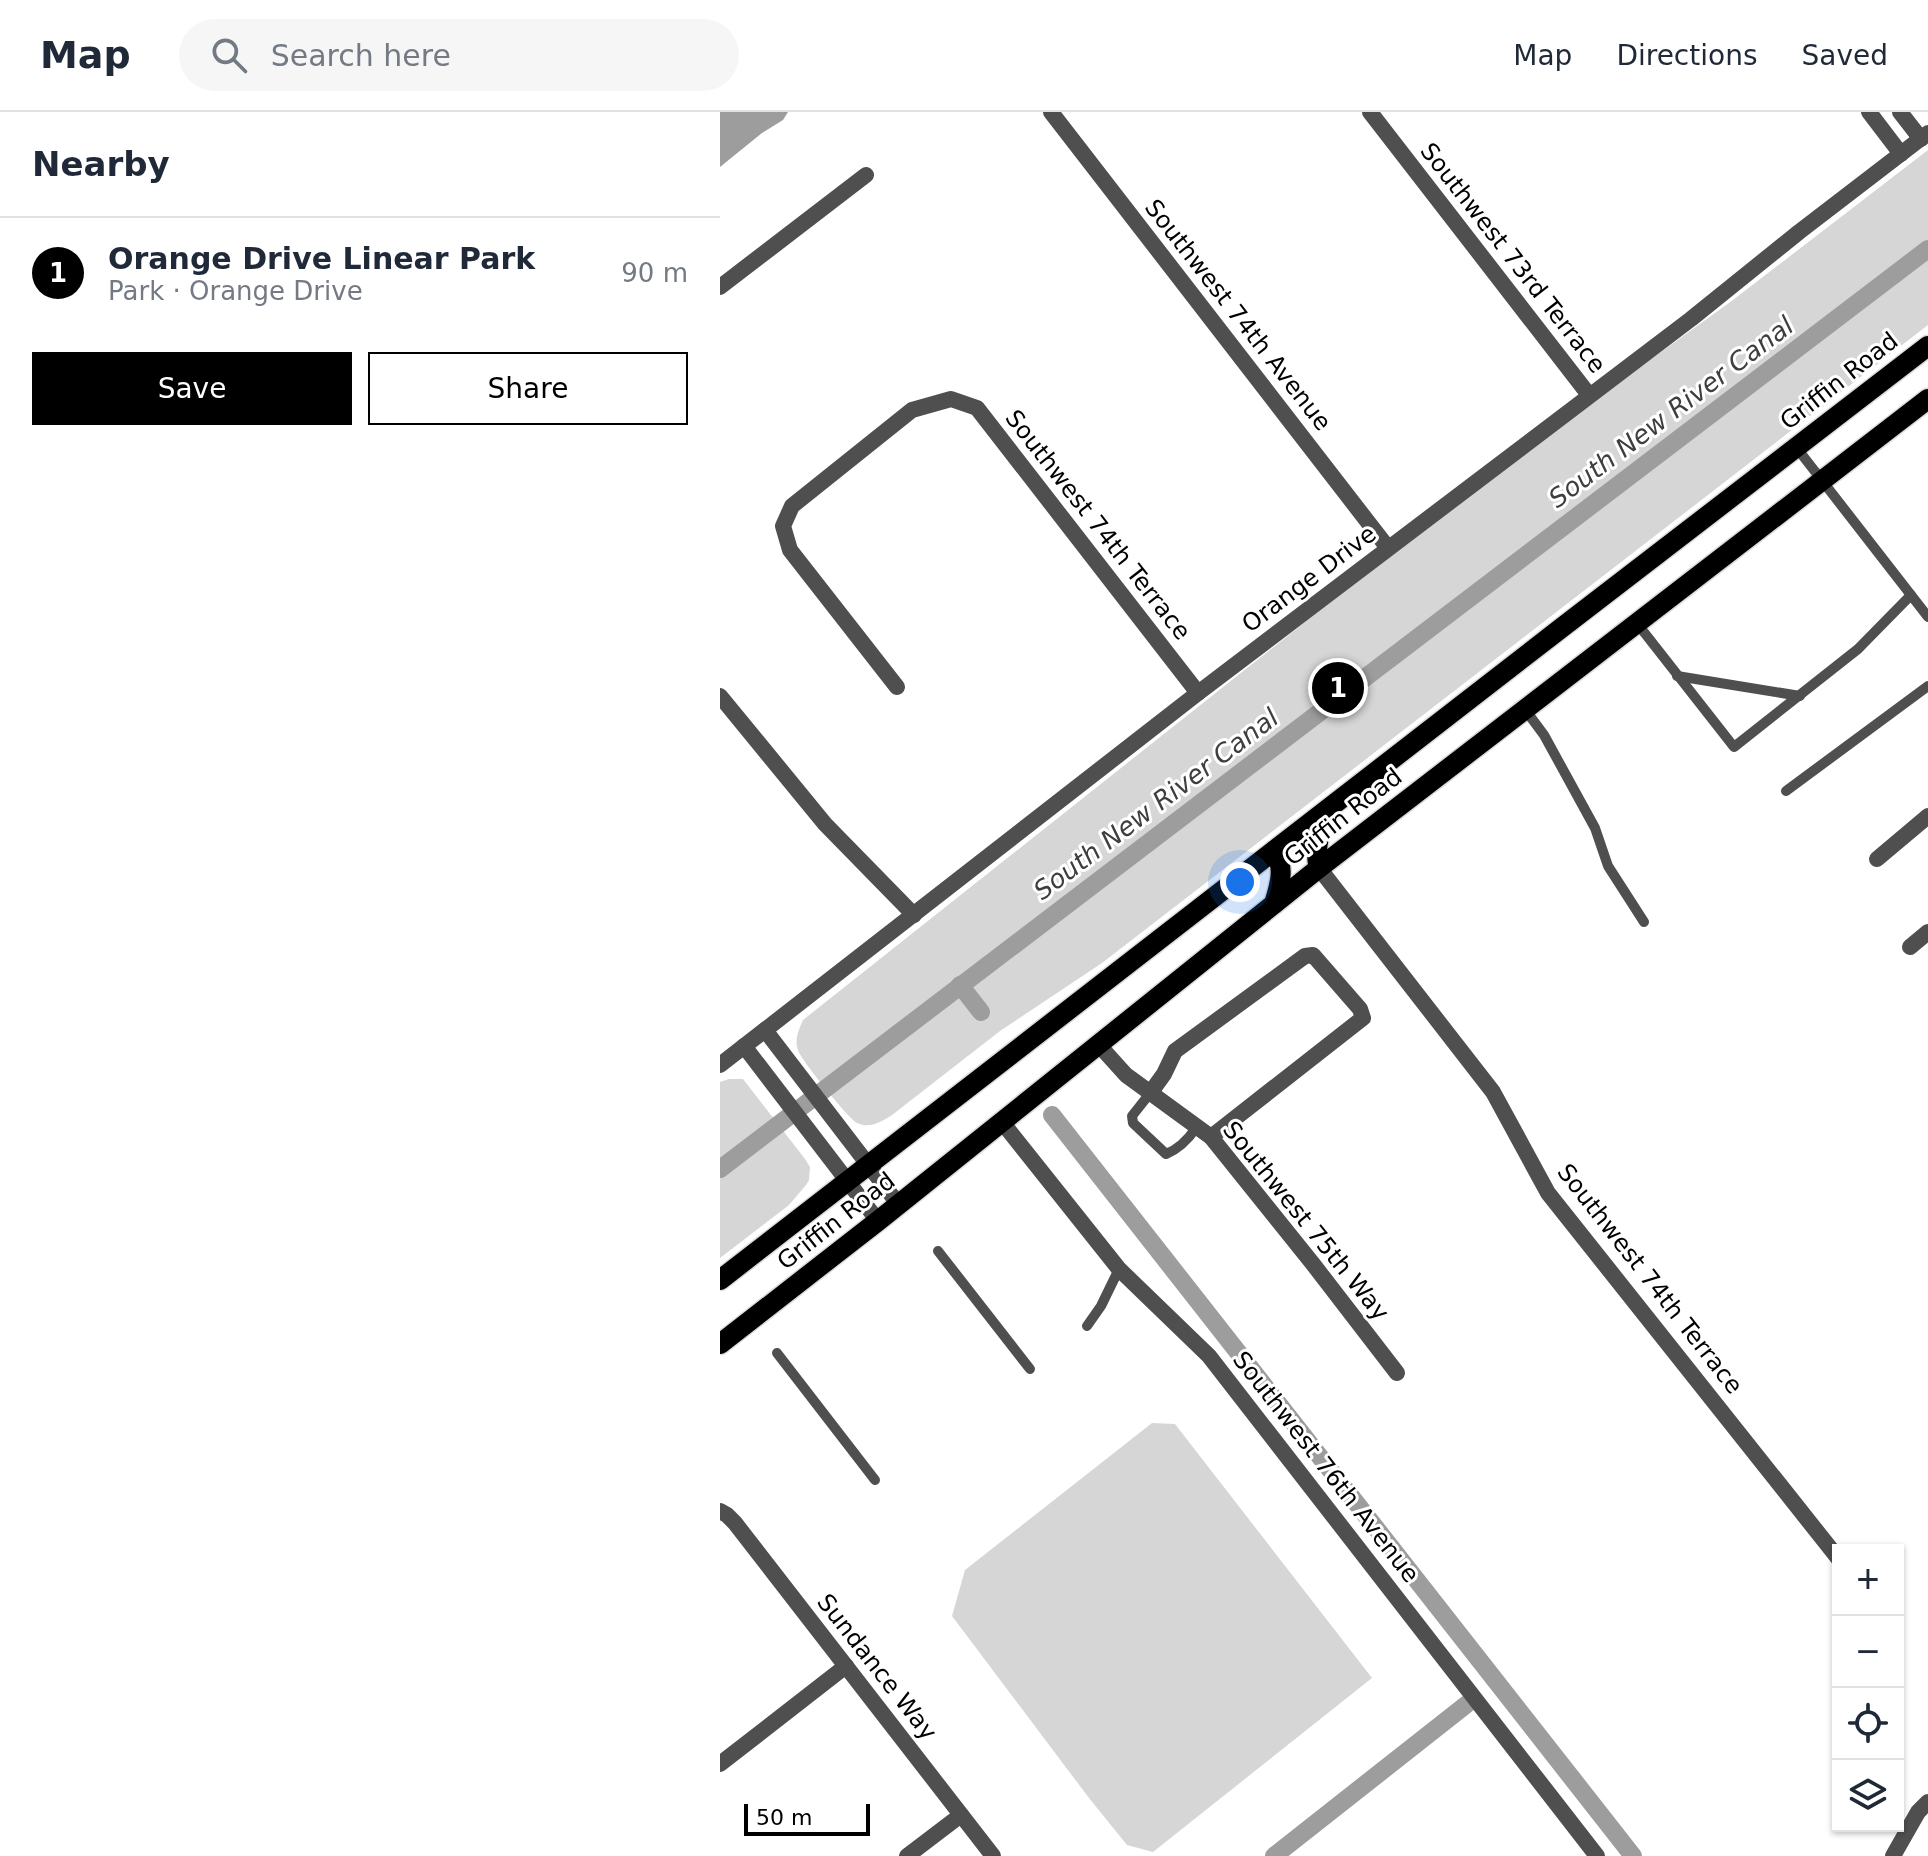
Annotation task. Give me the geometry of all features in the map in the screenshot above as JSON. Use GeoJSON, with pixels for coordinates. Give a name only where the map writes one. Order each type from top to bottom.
{"type":"FeatureCollection","features":[{"type":"Feature","properties":{"kind":"main road","name":"Griffin Road"},"geometry":{"type":"LineString","coordinates":[[720,1280],[1928,346]]}},
{"type":"Feature","properties":{"kind":"main road","name":"Griffin Road"},"geometry":{"type":"LineString","coordinates":[[720,1344],[899,1205],[1319,868],[1928,399]]}},
{"type":"Feature","properties":{"kind":"main road"},"geometry":{"type":"LineString","coordinates":[[1319,868],[1316,844],[1333,805]]}},
{"type":"Feature","properties":{"kind":"main road"},"geometry":{"type":"LineString","coordinates":[[1274,904],[1282,870],[1275,850]]}},
{"type":"Feature","properties":{"kind":"street","name":"Southwest 74th Avenue"},"geometry":{"type":"LineString","coordinates":[[1051,112],[1388,548]]}},
{"type":"Feature","properties":{"kind":"street","name":"Southwest 73rd Terrace"},"geometry":{"type":"LineString","coordinates":[[1370,112],[1589,395]]}},
{"type":"Feature","properties":{"kind":"street"},"geometry":{"type":"LineString","coordinates":[[1869,112],[1901,154]]}},
{"type":"Feature","properties":{"kind":"street"},"geometry":{"type":"LineString","coordinates":[[1900,112],[1924,136]]}},
{"type":"Feature","properties":{"kind":"street","name":"Orange Drive"},"geometry":{"type":"LineString","coordinates":[[720,1065],[1198,693],[1691,319],[1924,136]]}},
{"type":"Feature","properties":{"kind":"street"},"geometry":{"type":"LineString","coordinates":[[720,287],[866,175]]}},
{"type":"Feature","properties":{"kind":"street","name":"Southwest 74th Terrace"},"geometry":{"type":"LineString","coordinates":[[897,687],[790,550],[783,526],[792,506],[912,410],[951,399],[977,408],[1198,693]]}},
{"type":"Feature","properties":{"kind":"street"},"geometry":{"type":"LineString","coordinates":[[720,696],[825,824],[914,915]]}},
{"type":"Feature","properties":{"kind":"street"},"geometry":{"type":"LineString","coordinates":[[1877,859],[1928,816]]}},
{"type":"Feature","properties":{"kind":"street","name":"Southwest 74th Terrace"},"geometry":{"type":"LineString","coordinates":[[1319,868],[1493,1092],[1548,1193],[1832,1550]]}},
{"type":"Feature","properties":{"kind":"street"},"geometry":{"type":"LineString","coordinates":[[1910,947],[1928,932]]}},
{"type":"Feature","properties":{"kind":"street"},"geometry":{"type":"LineString","coordinates":[[1151,1092],[1175,1051],[1305,956],[1313,955],[1360,1009],[1363,1018],[1211,1137]]}},
{"type":"Feature","properties":{"kind":"street"},"geometry":{"type":"LineString","coordinates":[[765,1030],[899,1205]]}},
{"type":"Feature","properties":{"kind":"street","name":"Southwest 75th Way"},"geometry":{"type":"LineString","coordinates":[[1098,1044],[1126,1075],[1211,1137],[1397,1373]]}},
{"type":"Feature","properties":{"kind":"street"},"geometry":{"type":"LineString","coordinates":[[744,1046],[878,1221]]}},
{"type":"Feature","properties":{"kind":"street","name":"Southwest 76th Avenue"},"geometry":{"type":"LineString","coordinates":[[1002,1122],[1119,1269],[1209,1356],[1597,1856]]}},
{"type":"Feature","properties":{"kind":"street","name":"Sundance Way"},"geometry":{"type":"LineString","coordinates":[[720,1511],[735,1523],[993,1856]]}},
{"type":"Feature","properties":{"kind":"street"},"geometry":{"type":"LineString","coordinates":[[720,1764],[846,1666]]}},
{"type":"Feature","properties":{"kind":"street"},"geometry":{"type":"LineString","coordinates":[[1893,1856],[1918,1812],[1928,1802]]}},
{"type":"Feature","properties":{"kind":"street"},"geometry":{"type":"LineString","coordinates":[[907,1856],[961,1815]]}},
{"type":"Feature","properties":{"kind":"lane"},"geometry":{"type":"LineString","coordinates":[[1796,447],[1928,617]]}},
{"type":"Feature","properties":{"kind":"lane"},"geometry":{"type":"LineString","coordinates":[[1636,622],[1734,747],[1858,649],[1911,595]]}},
{"type":"Feature","properties":{"kind":"lane"},"geometry":{"type":"LineString","coordinates":[[1677,676],[1800,696]]}},
{"type":"Feature","properties":{"kind":"lane"},"geometry":{"type":"LineString","coordinates":[[1786,791],[1928,686]]}},
{"type":"Feature","properties":{"kind":"lane"},"geometry":{"type":"LineString","coordinates":[[1524,708],[1544,735],[1595,828],[1608,866],[1644,922]]}},
{"type":"Feature","properties":{"kind":"lane"},"geometry":{"type":"LineString","coordinates":[[1151,1092],[1132,1116],[1133,1123],[1166,1154],[1172,1152],[1196,1128]]}},
{"type":"Feature","properties":{"kind":"lane"},"geometry":{"type":"LineString","coordinates":[[938,1251],[1030,1369]]}},
{"type":"Feature","properties":{"kind":"lane"},"geometry":{"type":"LineString","coordinates":[[1087,1326],[1101,1306],[1119,1269]]}},
{"type":"Feature","properties":{"kind":"lane"},"geometry":{"type":"LineString","coordinates":[[777,1353],[875,1480]]}},
{"type":"Feature","properties":{"kind":"shaded area"},"geometry":{"type":"Polygon","coordinates":[[[720,112],[788,112],[783,120],[720,167],[720,112]]]}},
{"type":"Feature","properties":{"kind":"shaded area"},"geometry":{"type":"Polygon","coordinates":[[[1928,150],[1928,325],[1102,963],[1000,1031],[884,1120],[862,1125],[845,1111],[815,1076],[798,1050],[797,1038],[803,1020],[1309,619],[1928,150]]]}},
{"type":"Feature","properties":{"kind":"shaded area"},"geometry":{"type":"Polygon","coordinates":[[[743,1079],[810,1167],[809,1180],[789,1205],[720,1258],[720,1082],[743,1079]]]}},
{"type":"Feature","properties":{"kind":"shaded area"},"geometry":{"type":"Polygon","coordinates":[[[1152,1423],[1175,1424],[1372,1678],[1153,1852],[1127,1845],[952,1616],[965,1570],[1152,1423]]]}},
{"type":"Feature","properties":{"kind":"waterway","name":"South New River Canal"},"geometry":{"type":"LineString","coordinates":[[720,1169],[1928,249]]}},
{"type":"Feature","properties":{"kind":"waterway"},"geometry":{"type":"LineString","coordinates":[[960,985],[981,1012]]}},
{"type":"Feature","properties":{"kind":"waterway"},"geometry":{"type":"LineString","coordinates":[[1052,1115],[1633,1856]]}},
{"type":"Feature","properties":{"kind":"waterway"},"geometry":{"type":"LineString","coordinates":[[1274,1856],[1467,1704]]}},
{"type":"Feature","properties":{"kind":"place","name":"Orange Drive Linear Park"},"geometry":{"type":"Point","coordinates":[1338,688]}}]}
